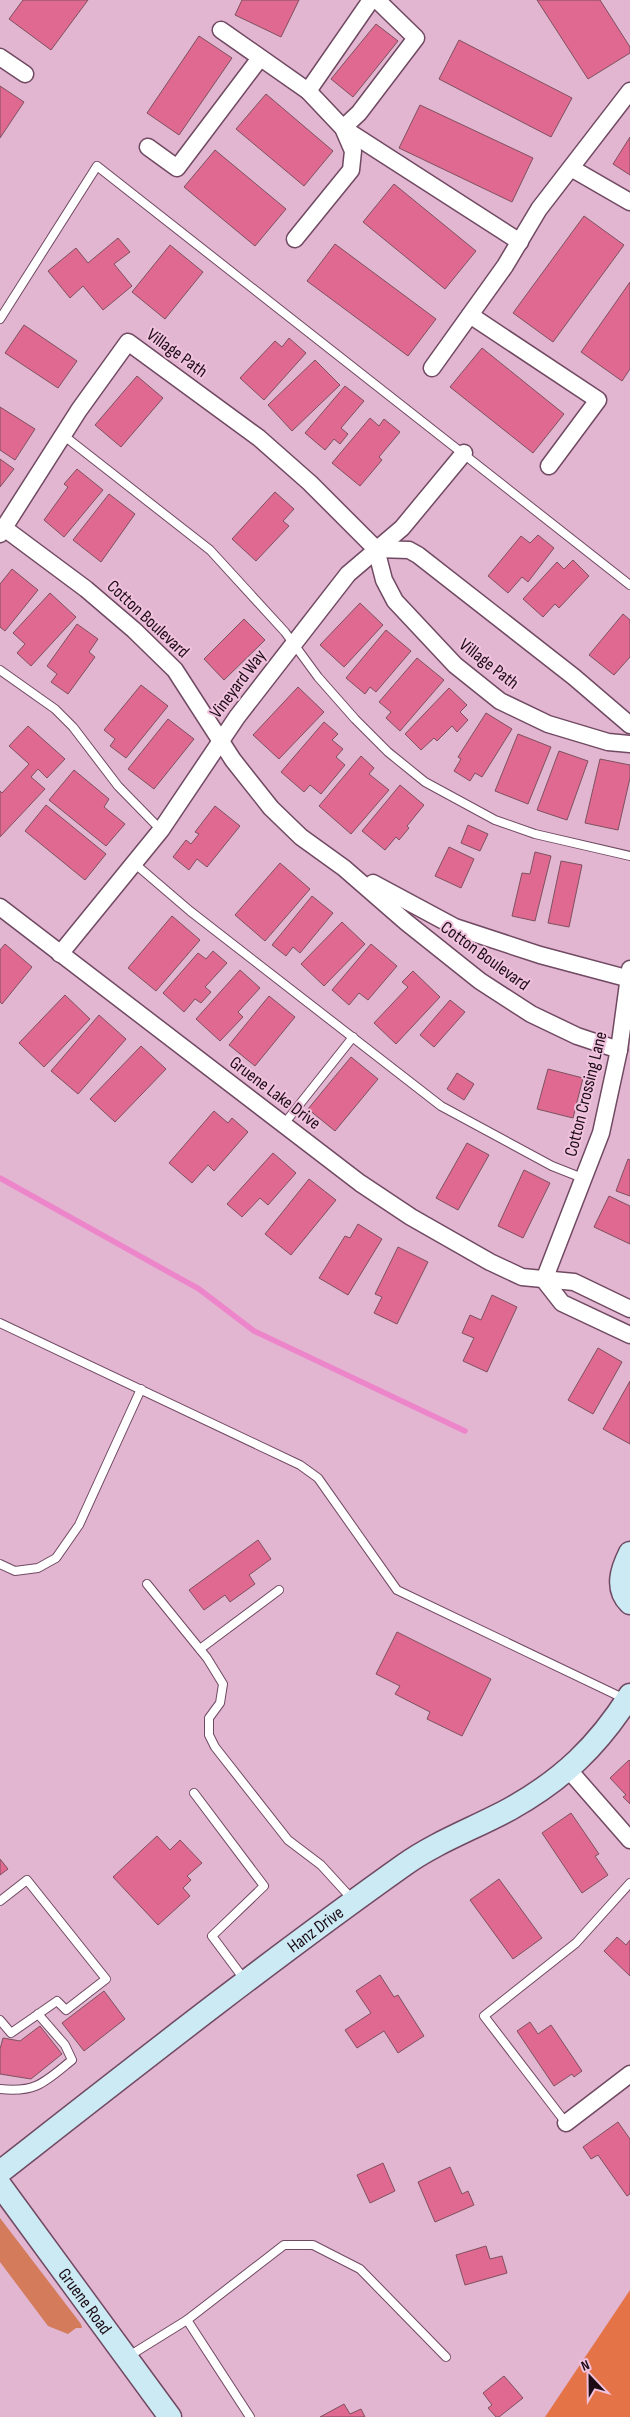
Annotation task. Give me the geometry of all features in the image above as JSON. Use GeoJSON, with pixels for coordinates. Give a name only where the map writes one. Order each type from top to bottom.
{"type":"FeatureCollection","features":[{"type":"Feature","properties":{"kind":"street"},"geometry":{"type":"LineString","coordinates":[[308,91],[371,0]]}},
{"type":"Feature","properties":{"kind":"street"},"geometry":{"type":"LineString","coordinates":[[343,128],[359,113],[416,38],[377,0]]}},
{"type":"Feature","properties":{"kind":"street"},"geometry":{"type":"LineString","coordinates":[[221,30],[308,91],[343,128],[520,242]]}},
{"type":"Feature","properties":{"kind":"street"},"geometry":{"type":"LineString","coordinates":[[0,56],[25,74]]}},
{"type":"Feature","properties":{"kind":"street"},"geometry":{"type":"LineString","coordinates":[[148,147],[177,168],[260,58]]}},
{"type":"Feature","properties":{"kind":"street"},"geometry":{"type":"LineString","coordinates":[[432,368],[506,266],[539,209],[630,91]]}},
{"type":"Feature","properties":{"kind":"street"},"geometry":{"type":"LineString","coordinates":[[295,239],[351,170],[353,151],[343,128]]}},
{"type":"Feature","properties":{"kind":"street"},"geometry":{"type":"LineString","coordinates":[[571,168],[630,202]]}},
{"type":"Feature","properties":{"kind":"street"},"geometry":{"type":"LineString","coordinates":[[470,315],[598,400],[549,466]]}},
{"type":"Feature","properties":{"kind":"street","name":"Village Path"},"geometry":{"type":"LineString","coordinates":[[2,531],[63,435],[128,342],[259,438],[310,483],[376,550],[384,580],[395,601],[427,637],[456,665],[500,701],[548,724],[608,742],[630,744]]}},
{"type":"Feature","properties":{"kind":"street","name":"Vineyard Way"},"geometry":{"type":"LineString","coordinates":[[60,954],[161,830],[237,717],[348,574],[402,528],[464,453]]}},
{"type":"Feature","properties":{"kind":"street","name":"Cotton Boulevard"},"geometry":{"type":"LineString","coordinates":[[2,531],[86,589],[134,630],[175,670],[233,760],[271,808],[301,837],[344,868],[406,922],[480,981],[531,1014],[576,1036],[619,1050]]}},
{"type":"Feature","properties":{"kind":"street"},"geometry":{"type":"LineString","coordinates":[[376,550],[409,550],[418,556],[574,677],[630,725]]}},
{"type":"Feature","properties":{"kind":"street","name":"Cotton Boulevard"},"geometry":{"type":"LineString","coordinates":[[344,868],[455,927],[540,955],[630,975]]}},
{"type":"Feature","properties":{"kind":"street","name":"Gruene Lake Drive"},"geometry":{"type":"LineString","coordinates":[[0,907],[360,1183],[411,1217],[490,1262],[522,1276],[574,1282],[630,1309]]}},
{"type":"Feature","properties":{"kind":"street","name":"Cotton Crossing Lane"},"geometry":{"type":"LineString","coordinates":[[544,1280],[600,1133],[628,1008],[630,975]]}},
{"type":"Feature","properties":{"kind":"street"},"geometry":{"type":"LineString","coordinates":[[544,1280],[562,1303],[630,1335]]}},
{"type":"Feature","properties":{"kind":"street"},"geometry":{"type":"LineString","coordinates":[[630,1552],[620,1580],[625,1598],[630,1603]]}},
{"type":"Feature","properties":{"kind":"street","name":"Hanz Drive"},"geometry":{"type":"LineString","coordinates":[[0,2172],[245,1981],[410,1860],[510,1809],[538,1792],[591,1748],[608,1729],[629,1698]]}},
{"type":"Feature","properties":{"kind":"street"},"geometry":{"type":"LineString","coordinates":[[568,1769],[630,1840]]}},
{"type":"Feature","properties":{"kind":"street"},"geometry":{"type":"LineString","coordinates":[[566,2123],[630,2074]]}},
{"type":"Feature","properties":{"kind":"street","name":"Gruene Road"},"geometry":{"type":"LineString","coordinates":[[0,2186],[127,2356],[170,2417]]}},
{"type":"Feature","properties":{"kind":"lane"},"geometry":{"type":"LineString","coordinates":[[0,319],[97,166],[630,585]]}},
{"type":"Feature","properties":{"kind":"lane"},"geometry":{"type":"LineString","coordinates":[[63,435],[210,550],[247,588],[354,719],[388,752],[425,782],[495,820],[535,834],[630,856]]}},
{"type":"Feature","properties":{"kind":"lane"},"geometry":{"type":"LineString","coordinates":[[0,670],[55,709],[73,727],[118,786],[161,830]]}},
{"type":"Feature","properties":{"kind":"lane"},"geometry":{"type":"LineString","coordinates":[[134,863],[190,911],[442,1106],[552,1166],[584,1179]]}},
{"type":"Feature","properties":{"kind":"lane"},"geometry":{"type":"LineString","coordinates":[[284,1124],[353,1037]]}},
{"type":"Feature","properties":{"kind":"lane"},"geometry":{"type":"LineString","coordinates":[[0,1323],[300,1464],[318,1478],[397,1590],[629,1698]]}},
{"type":"Feature","properties":{"kind":"lane"},"geometry":{"type":"LineString","coordinates":[[0,1564],[15,1571],[38,1568],[56,1558],[79,1525],[140,1390]]}},
{"type":"Feature","properties":{"kind":"lane"},"geometry":{"type":"LineString","coordinates":[[147,1584],[200,1649],[223,1684],[220,1704],[209,1718],[209,1735],[215,1747],[288,1840],[320,1865],[354,1900]]}},
{"type":"Feature","properties":{"kind":"lane"},"geometry":{"type":"LineString","coordinates":[[200,1649],[279,1590]]}},
{"type":"Feature","properties":{"kind":"lane"},"geometry":{"type":"LineString","coordinates":[[194,1793],[264,1886],[212,1936],[245,1981]]}},
{"type":"Feature","properties":{"kind":"lane"},"geometry":{"type":"LineString","coordinates":[[0,1901],[27,1880],[106,1979],[66,2010],[57,2001],[10,2032],[0,2020]]}},
{"type":"Feature","properties":{"kind":"lane"},"geometry":{"type":"LineString","coordinates":[[566,2123],[484,2016],[552,1964],[576,1943],[630,1884]]}},
{"type":"Feature","properties":{"kind":"lane"},"geometry":{"type":"LineString","coordinates":[[0,2089],[22,2091],[46,2081],[72,2060],[65,2045],[38,2014]]}},
{"type":"Feature","properties":{"kind":"lane"},"geometry":{"type":"LineString","coordinates":[[127,2356],[187,2320],[284,2245],[313,2246],[360,2269],[446,2357]]}},
{"type":"Feature","properties":{"kind":"lane"},"geometry":{"type":"LineString","coordinates":[[187,2320],[250,2417]]}},
{"type":"Feature","properties":{"kind":"shaded area"},"geometry":{"type":"Polygon","coordinates":[[[0,2218],[81,2324],[82,2328],[76,2328],[68,2334],[48,2326],[0,2262],[0,2218]]]}},
{"type":"Feature","properties":{"kind":"shaded area"},"geometry":{"type":"Polygon","coordinates":[[[630,2290],[630,2417],[545,2417],[630,2290]]]}},
{"type":"Feature","properties":{"kind":"building"},"geometry":{"type":"Polygon","coordinates":[[[23,0],[88,0],[51,50],[9,19],[23,0]]]}},
{"type":"Feature","properties":{"kind":"building"},"geometry":{"type":"Polygon","coordinates":[[[242,0],[299,0],[281,37],[235,15],[242,0]]]}},
{"type":"Feature","properties":{"kind":"building"},"geometry":{"type":"Polygon","coordinates":[[[537,0],[600,0],[630,47],[630,53],[588,79],[537,0]]]}},
{"type":"Feature","properties":{"kind":"building"},"geometry":{"type":"Polygon","coordinates":[[[376,24],[398,41],[353,97],[331,79],[376,24]]]}},
{"type":"Feature","properties":{"kind":"building"},"geometry":{"type":"Polygon","coordinates":[[[199,36],[232,58],[179,135],[147,113],[199,36]]]}},
{"type":"Feature","properties":{"kind":"building"},"geometry":{"type":"Polygon","coordinates":[[[459,40],[572,98],[551,137],[439,79],[459,40]]]}},
{"type":"Feature","properties":{"kind":"building"},"geometry":{"type":"Polygon","coordinates":[[[0,86],[24,102],[0,138],[0,86]]]}},
{"type":"Feature","properties":{"kind":"building"},"geometry":{"type":"Polygon","coordinates":[[[266,94],[333,151],[304,186],[236,129],[266,94]]]}},
{"type":"Feature","properties":{"kind":"building"},"geometry":{"type":"Polygon","coordinates":[[[420,105],[533,158],[512,202],[399,148],[420,105]]]}},
{"type":"Feature","properties":{"kind":"building"},"geometry":{"type":"Polygon","coordinates":[[[630,137],[630,175],[613,164],[630,137]]]}},
{"type":"Feature","properties":{"kind":"building"},"geometry":{"type":"Polygon","coordinates":[[[215,150],[286,209],[255,246],[184,187],[215,150]]]}},
{"type":"Feature","properties":{"kind":"building"},"geometry":{"type":"Polygon","coordinates":[[[394,184],[476,251],[445,289],[363,222],[394,184]]]}},
{"type":"Feature","properties":{"kind":"building"},"geometry":{"type":"Polygon","coordinates":[[[584,216],[624,245],[553,342],[513,313],[584,216]]]}},
{"type":"Feature","properties":{"kind":"building"},"geometry":{"type":"Polygon","coordinates":[[[118,238],[130,252],[114,264],[132,286],[103,310],[83,286],[70,298],[48,271],[76,248],[88,263],[118,238]]]}},
{"type":"Feature","properties":{"kind":"building"},"geometry":{"type":"Polygon","coordinates":[[[335,244],[436,319],[408,356],[307,281],[335,244]]]}},
{"type":"Feature","properties":{"kind":"building"},"geometry":{"type":"Polygon","coordinates":[[[170,245],[203,272],[165,319],[132,292],[170,245]]]}},
{"type":"Feature","properties":{"kind":"building"},"geometry":{"type":"Polygon","coordinates":[[[630,282],[630,369],[622,381],[581,352],[630,282]]]}},
{"type":"Feature","properties":{"kind":"building"},"geometry":{"type":"Polygon","coordinates":[[[24,325],[77,361],[58,388],[5,353],[24,325]]]}},
{"type":"Feature","properties":{"kind":"building"},"geometry":{"type":"Polygon","coordinates":[[[289,338],[306,353],[264,400],[240,378],[275,341],[282,347],[289,338]]]}},
{"type":"Feature","properties":{"kind":"building"},"geometry":{"type":"Polygon","coordinates":[[[482,348],[564,414],[533,453],[450,387],[482,348]]]}},
{"type":"Feature","properties":{"kind":"building"},"geometry":{"type":"Polygon","coordinates":[[[315,360],[340,385],[292,431],[268,405],[315,360]]]}},
{"type":"Feature","properties":{"kind":"building"},"geometry":{"type":"Polygon","coordinates":[[[137,376],[163,398],[121,447],[95,425],[137,376]]]}},
{"type":"Feature","properties":{"kind":"building"},"geometry":{"type":"Polygon","coordinates":[[[345,386],[364,401],[341,428],[348,434],[340,444],[334,439],[325,450],[305,433],[345,386]]]}},
{"type":"Feature","properties":{"kind":"building"},"geometry":{"type":"Polygon","coordinates":[[[0,407],[35,429],[15,460],[0,450],[0,407]]]}},
{"type":"Feature","properties":{"kind":"building"},"geometry":{"type":"Polygon","coordinates":[[[370,418],[379,426],[384,419],[400,432],[379,457],[382,460],[360,486],[332,463],[370,418]]]}},
{"type":"Feature","properties":{"kind":"building"},"geometry":{"type":"Polygon","coordinates":[[[0,459],[14,469],[0,487],[0,459]]]}},
{"type":"Feature","properties":{"kind":"building"},"geometry":{"type":"Polygon","coordinates":[[[77,469],[103,490],[64,537],[44,520],[68,487],[64,484],[77,469]]]}},
{"type":"Feature","properties":{"kind":"building"},"geometry":{"type":"Polygon","coordinates":[[[275,492],[294,509],[283,521],[289,526],[256,561],[232,539],[275,492]]]}},
{"type":"Feature","properties":{"kind":"building"},"geometry":{"type":"Polygon","coordinates":[[[109,494],[135,514],[101,562],[73,540],[109,494]]]}},
{"type":"Feature","properties":{"kind":"building"},"geometry":{"type":"Polygon","coordinates":[[[538,535],[554,548],[528,582],[522,577],[508,593],[488,576],[521,536],[530,543],[538,535]]]}},
{"type":"Feature","properties":{"kind":"building"},"geometry":{"type":"Polygon","coordinates":[[[573,560],[589,576],[559,608],[555,604],[543,617],[523,599],[557,562],[564,569],[573,560]]]}},
{"type":"Feature","properties":{"kind":"building"},"geometry":{"type":"Polygon","coordinates":[[[12,569],[38,590],[5,631],[0,627],[0,584],[12,569]]]}},
{"type":"Feature","properties":{"kind":"building"},"geometry":{"type":"Polygon","coordinates":[[[50,593],[76,617],[31,666],[17,653],[25,644],[13,633],[50,593]]]}},
{"type":"Feature","properties":{"kind":"building"},"geometry":{"type":"Polygon","coordinates":[[[360,603],[383,625],[344,667],[320,645],[360,603]]]}},
{"type":"Feature","properties":{"kind":"building"},"geometry":{"type":"Polygon","coordinates":[[[623,614],[630,620],[630,657],[614,675],[589,655],[623,614]]]}},
{"type":"Feature","properties":{"kind":"building"},"geometry":{"type":"Polygon","coordinates":[[[244,619],[265,640],[224,680],[204,659],[244,619]]]}},
{"type":"Feature","properties":{"kind":"building"},"geometry":{"type":"Polygon","coordinates":[[[77,624],[98,639],[89,652],[95,657],[68,694],[51,682],[57,674],[47,666],[77,624]]]}},
{"type":"Feature","properties":{"kind":"building"},"geometry":{"type":"Polygon","coordinates":[[[386,630],[411,651],[376,692],[370,687],[365,694],[346,678],[386,630]]]}},
{"type":"Feature","properties":{"kind":"building"},"geometry":{"type":"Polygon","coordinates":[[[417,658],[444,680],[400,731],[386,718],[391,712],[379,702],[417,658]]]}},
{"type":"Feature","properties":{"kind":"building"},"geometry":{"type":"Polygon","coordinates":[[[141,685],[168,706],[126,758],[110,746],[115,739],[104,730],[141,685]]]}},
{"type":"Feature","properties":{"kind":"building"},"geometry":{"type":"Polygon","coordinates":[[[298,687],[324,712],[279,759],[253,735],[298,687]]]}},
{"type":"Feature","properties":{"kind":"building"},"geometry":{"type":"Polygon","coordinates":[[[449,688],[467,705],[460,712],[468,720],[457,732],[452,726],[437,741],[434,738],[421,750],[405,734],[449,688]]]}},
{"type":"Feature","properties":{"kind":"building"},"geometry":{"type":"Polygon","coordinates":[[[486,713],[512,729],[482,777],[475,773],[470,781],[454,771],[461,759],[458,757],[486,713]]]}},
{"type":"Feature","properties":{"kind":"building"},"geometry":{"type":"Polygon","coordinates":[[[168,719],[194,739],[154,789],[128,769],[168,719]]]}},
{"type":"Feature","properties":{"kind":"building"},"geometry":{"type":"Polygon","coordinates":[[[324,722],[338,734],[332,740],[343,749],[336,757],[345,765],[321,794],[310,785],[304,792],[281,772],[324,722]]]}},
{"type":"Feature","properties":{"kind":"building"},"geometry":{"type":"Polygon","coordinates":[[[28,726],[65,759],[47,778],[38,769],[31,777],[45,789],[0,837],[0,791],[2,793],[29,764],[9,746],[28,726]]]}},
{"type":"Feature","properties":{"kind":"building"},"geometry":{"type":"Polygon","coordinates":[[[518,734],[551,747],[528,804],[495,791],[518,734]]]}},
{"type":"Feature","properties":{"kind":"building"},"geometry":{"type":"Polygon","coordinates":[[[559,751],[588,761],[567,820],[537,810],[559,751]]]}},
{"type":"Feature","properties":{"kind":"building"},"geometry":{"type":"Polygon","coordinates":[[[361,756],[374,768],[369,774],[389,790],[351,834],[319,806],[361,756]]]}},
{"type":"Feature","properties":{"kind":"building"},"geometry":{"type":"Polygon","coordinates":[[[600,759],[630,765],[630,778],[618,830],[585,823],[600,759]]]}},
{"type":"Feature","properties":{"kind":"building"},"geometry":{"type":"Polygon","coordinates":[[[74,770],[109,799],[104,807],[125,824],[106,846],[49,800],[74,770]]]}},
{"type":"Feature","properties":{"kind":"building"},"geometry":{"type":"Polygon","coordinates":[[[400,785],[424,805],[407,826],[409,828],[399,840],[396,837],[385,850],[362,831],[400,785]]]}},
{"type":"Feature","properties":{"kind":"building"},"geometry":{"type":"Polygon","coordinates":[[[46,805],[106,854],[85,880],[25,831],[46,805]]]}},
{"type":"Feature","properties":{"kind":"building"},"geometry":{"type":"Polygon","coordinates":[[[215,806],[240,826],[207,867],[197,859],[189,870],[173,857],[186,840],[191,844],[199,834],[195,832],[215,806]]]}},
{"type":"Feature","properties":{"kind":"building"},"geometry":{"type":"Polygon","coordinates":[[[468,825],[488,834],[480,851],[461,843],[468,825]]]}},
{"type":"Feature","properties":{"kind":"building"},"geometry":{"type":"Polygon","coordinates":[[[449,847],[474,859],[461,888],[435,876],[449,847]]]}},
{"type":"Feature","properties":{"kind":"building"},"geometry":{"type":"Polygon","coordinates":[[[535,852],[551,856],[535,921],[512,916],[522,873],[530,874],[535,852]]]}},
{"type":"Feature","properties":{"kind":"building"},"geometry":{"type":"Polygon","coordinates":[[[561,861],[582,865],[569,927],[548,923],[561,861]]]}},
{"type":"Feature","properties":{"kind":"building"},"geometry":{"type":"Polygon","coordinates":[[[280,863],[310,889],[265,941],[235,915],[280,863]]]}},
{"type":"Feature","properties":{"kind":"building"},"geometry":{"type":"Polygon","coordinates":[[[312,896],[333,913],[300,953],[293,947],[286,956],[272,945],[312,896]]]}},
{"type":"Feature","properties":{"kind":"building"},"geometry":{"type":"Polygon","coordinates":[[[172,916],[200,940],[156,991],[128,968],[172,916]]]}},
{"type":"Feature","properties":{"kind":"building"},"geometry":{"type":"Polygon","coordinates":[[[342,922],[365,944],[324,986],[301,964],[342,922]]]}},
{"type":"Feature","properties":{"kind":"building"},"geometry":{"type":"Polygon","coordinates":[[[5,944],[32,967],[2,1004],[0,1002],[0,950],[5,944]]]}},
{"type":"Feature","properties":{"kind":"building"},"geometry":{"type":"Polygon","coordinates":[[[371,944],[397,966],[368,1000],[359,993],[349,1005],[332,990],[371,944]]]}},
{"type":"Feature","properties":{"kind":"building"},"geometry":{"type":"Polygon","coordinates":[[[213,951],[227,963],[205,987],[211,992],[201,1003],[195,999],[184,1012],[163,993],[198,953],[206,959],[213,951]]]}},
{"type":"Feature","properties":{"kind":"building"},"geometry":{"type":"Polygon","coordinates":[[[240,970],[260,988],[238,1012],[243,1017],[220,1041],[196,1019],[240,970]]]}},
{"type":"Feature","properties":{"kind":"building"},"geometry":{"type":"Polygon","coordinates":[[[413,971],[440,997],[396,1044],[374,1023],[408,987],[402,982],[413,971]]]}},
{"type":"Feature","properties":{"kind":"building"},"geometry":{"type":"Polygon","coordinates":[[[65,995],[90,1019],[44,1067],[19,1043],[65,995]]]}},
{"type":"Feature","properties":{"kind":"building"},"geometry":{"type":"Polygon","coordinates":[[[269,996],[295,1017],[255,1066],[229,1045],[269,996]]]}},
{"type":"Feature","properties":{"kind":"building"},"geometry":{"type":"Polygon","coordinates":[[[450,1000],[465,1012],[434,1047],[420,1035],[450,1000]]]}},
{"type":"Feature","properties":{"kind":"building"},"geometry":{"type":"Polygon","coordinates":[[[99,1015],[126,1039],[78,1094],[51,1071],[99,1015]]]}},
{"type":"Feature","properties":{"kind":"building"},"geometry":{"type":"Polygon","coordinates":[[[141,1046],[166,1069],[115,1122],[90,1099],[141,1046]]]}},
{"type":"Feature","properties":{"kind":"building"},"geometry":{"type":"Polygon","coordinates":[[[351,1057],[378,1079],[335,1131],[308,1109],[351,1057]]]}},
{"type":"Feature","properties":{"kind":"building"},"geometry":{"type":"Polygon","coordinates":[[[548,1069],[583,1078],[573,1118],[537,1109],[548,1069]]]}},
{"type":"Feature","properties":{"kind":"building"},"geometry":{"type":"Polygon","coordinates":[[[457,1073],[474,1084],[464,1100],[447,1089],[457,1073]]]}},
{"type":"Feature","properties":{"kind":"building"},"geometry":{"type":"Polygon","coordinates":[[[214,1111],[228,1123],[232,1118],[248,1132],[214,1171],[208,1165],[192,1183],[169,1163],[214,1111]]]}},
{"type":"Feature","properties":{"kind":"building"},"geometry":{"type":"Polygon","coordinates":[[[467,1143],[489,1155],[458,1210],[436,1198],[467,1143]]]}},
{"type":"Feature","properties":{"kind":"building"},"geometry":{"type":"Polygon","coordinates":[[[273,1153],[296,1173],[268,1205],[260,1198],[242,1217],[227,1204],[273,1153]]]}},
{"type":"Feature","properties":{"kind":"building"},"geometry":{"type":"Polygon","coordinates":[[[628,1159],[630,1160],[630,1196],[616,1191],[628,1159]]]}},
{"type":"Feature","properties":{"kind":"building"},"geometry":{"type":"Polygon","coordinates":[[[524,1170],[550,1183],[523,1238],[498,1226],[524,1170]]]}},
{"type":"Feature","properties":{"kind":"building"},"geometry":{"type":"Polygon","coordinates":[[[309,1179],[336,1200],[291,1255],[265,1234],[309,1179]]]}},
{"type":"Feature","properties":{"kind":"building"},"geometry":{"type":"Polygon","coordinates":[[[609,1196],[630,1206],[630,1244],[594,1227],[609,1196]]]}},
{"type":"Feature","properties":{"kind":"building"},"geometry":{"type":"Polygon","coordinates":[[[358,1224],[382,1239],[348,1295],[319,1278],[345,1236],[350,1238],[358,1224]]]}},
{"type":"Feature","properties":{"kind":"building"},"geometry":{"type":"Polygon","coordinates":[[[398,1247],[428,1262],[397,1324],[374,1313],[382,1297],[375,1294],[398,1247]]]}},
{"type":"Feature","properties":{"kind":"building"},"geometry":{"type":"Polygon","coordinates":[[[492,1295],[517,1307],[487,1372],[463,1361],[474,1338],[462,1333],[470,1315],[481,1320],[492,1295]]]}},
{"type":"Feature","properties":{"kind":"building"},"geometry":{"type":"Polygon","coordinates":[[[598,1348],[622,1362],[593,1414],[568,1400],[598,1348]]]}},
{"type":"Feature","properties":{"kind":"building"},"geometry":{"type":"Polygon","coordinates":[[[630,1381],[630,1444],[603,1429],[630,1381]]]}},
{"type":"Feature","properties":{"kind":"building"},"geometry":{"type":"Polygon","coordinates":[[[258,1540],[271,1559],[249,1575],[255,1584],[230,1602],[225,1595],[204,1610],[189,1590],[258,1540]]]}},
{"type":"Feature","properties":{"kind":"building"},"geometry":{"type":"Polygon","coordinates":[[[397,1632],[491,1679],[462,1736],[427,1719],[430,1712],[395,1694],[400,1686],[376,1674],[397,1632]]]}},
{"type":"Feature","properties":{"kind":"building"},"geometry":{"type":"Polygon","coordinates":[[[629,1760],[630,1804],[623,1797],[626,1795],[610,1778],[629,1760]]]}},
{"type":"Feature","properties":{"kind":"building"},"geometry":{"type":"Polygon","coordinates":[[[571,1813],[599,1854],[595,1856],[608,1875],[582,1893],[542,1833],[571,1813]]]}},
{"type":"Feature","properties":{"kind":"building"},"geometry":{"type":"Polygon","coordinates":[[[157,1836],[170,1850],[180,1840],[202,1863],[187,1876],[191,1880],[183,1888],[190,1896],[158,1925],[113,1877],[157,1836]]]}},
{"type":"Feature","properties":{"kind":"building"},"geometry":{"type":"Polygon","coordinates":[[[0,1859],[8,1869],[0,1875],[0,1859]]]}},
{"type":"Feature","properties":{"kind":"building"},"geometry":{"type":"Polygon","coordinates":[[[499,1879],[542,1938],[513,1959],[470,1900],[499,1879]]]}},
{"type":"Feature","properties":{"kind":"building"},"geometry":{"type":"Polygon","coordinates":[[[617,1937],[626,1945],[630,1940],[630,1976],[604,1951],[617,1937]]]}},
{"type":"Feature","properties":{"kind":"building"},"geometry":{"type":"Polygon","coordinates":[[[380,1975],[394,1997],[398,1995],[424,2036],[398,2053],[384,2031],[357,2048],[345,2030],[371,2013],[356,1991],[380,1975]]]}},
{"type":"Feature","properties":{"kind":"building"},"geometry":{"type":"Polygon","coordinates":[[[104,1991],[125,2019],[84,2051],[62,2023],[104,1991]]]}},
{"type":"Feature","properties":{"kind":"building"},"geometry":{"type":"Polygon","coordinates":[[[530,2022],[538,2034],[551,2025],[582,2071],[574,2077],[572,2074],[554,2086],[517,2031],[530,2022]]]}},
{"type":"Feature","properties":{"kind":"building"},"geometry":{"type":"Polygon","coordinates":[[[40,2026],[62,2054],[31,2079],[0,2074],[0,2049],[3,2038],[20,2041],[40,2026]]]}},
{"type":"Feature","properties":{"kind":"building"},"geometry":{"type":"Polygon","coordinates":[[[618,2122],[630,2139],[630,2194],[627,2196],[598,2155],[591,2159],[583,2147],[618,2122]]]}},
{"type":"Feature","properties":{"kind":"building"},"geometry":{"type":"Polygon","coordinates":[[[383,2163],[395,2191],[370,2203],[357,2175],[383,2163]]]}},
{"type":"Feature","properties":{"kind":"building"},"geometry":{"type":"Polygon","coordinates":[[[450,2167],[462,2194],[468,2191],[474,2205],[435,2222],[418,2182],[450,2167]]]}},
{"type":"Feature","properties":{"kind":"building"},"geometry":{"type":"Polygon","coordinates":[[[486,2246],[490,2259],[502,2256],[507,2273],[465,2285],[456,2255],[486,2246]]]}},
{"type":"Feature","properties":{"kind":"building"},"geometry":{"type":"Polygon","coordinates":[[[504,2376],[523,2398],[499,2417],[496,2417],[488,2408],[492,2405],[483,2393],[504,2376]]]}},
{"type":"Feature","properties":{"kind":"building"},"geometry":{"type":"Polygon","coordinates":[[[344,2404],[350,2414],[361,2409],[365,2417],[320,2417],[344,2404]]]}},
{"type":"Feature","properties":{"kind":"waterway"},"geometry":{"type":"LineString","coordinates":[[0,1178],[199,1289],[254,1331],[465,1431]]}}]}
